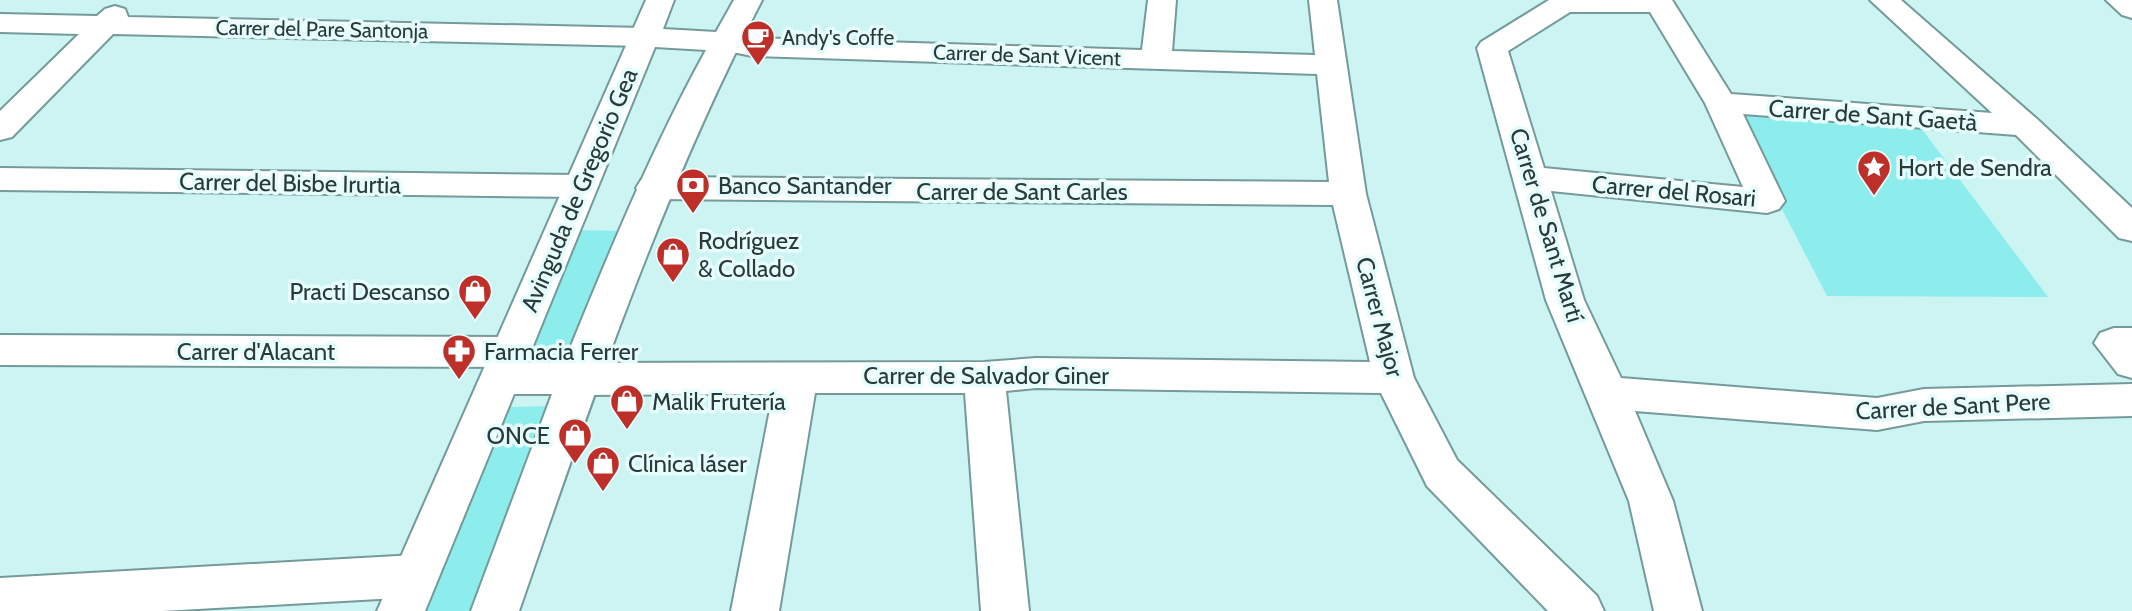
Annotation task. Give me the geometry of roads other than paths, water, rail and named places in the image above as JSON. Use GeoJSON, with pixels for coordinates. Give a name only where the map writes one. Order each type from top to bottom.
{"type":"FeatureCollection","features":[{"type":"Feature","properties":{"kind":"street"},"geometry":{"type":"LineString","coordinates":[[0,130],[130,0]]}},
{"type":"Feature","properties":{"kind":"street"},"geometry":{"type":"LineString","coordinates":[[380,31],[402,0]]}},
{"type":"Feature","properties":{"kind":"street","name":"Avinguda de Gregorio Gea"},"geometry":{"type":"LineString","coordinates":[[408,594],[660,0]]}},
{"type":"Feature","properties":{"kind":"street"},"geometry":{"type":"LineString","coordinates":[[495,611],[578,379],[653,188],[724,42],[748,0]]}},
{"type":"Feature","properties":{"kind":"street"},"geometry":{"type":"LineString","coordinates":[[1156,59],[1162,0]]}},
{"type":"Feature","properties":{"kind":"street","name":"Carrer Major"},"geometry":{"type":"LineString","coordinates":[[1324,0],[1348,194],[1394,378],[1442,473],[1580,611]]}},
{"type":"Feature","properties":{"kind":"street"},"geometry":{"type":"LineString","coordinates":[[1884,0],[2025,125],[2132,229]]}},
{"type":"Feature","properties":{"kind":"street"},"geometry":{"type":"LineString","coordinates":[[2120,0],[2132,9]]}},
{"type":"Feature","properties":{"kind":"street","name":"Carrer del Rosari"},"geometry":{"type":"LineString","coordinates":[[1529,178],[1767,201],[1721,103],[1658,2]]}},
{"type":"Feature","properties":{"kind":"street","name":"Carrer de Sant Martí"},"geometry":{"type":"LineString","coordinates":[[1658,2],[1564,3],[1492,48],[1565,300],[1651,501],[1678,611]]}},
{"type":"Feature","properties":{"kind":"street","name":"Carrer del Pare Santonja"},"geometry":{"type":"LineString","coordinates":[[0,23],[644,37],[724,42]]}},
{"type":"Feature","properties":{"kind":"street","name":"Carrer de Sant Vicent"},"geometry":{"type":"LineString","coordinates":[[724,42],[752,47],[1330,65]]}},
{"type":"Feature","properties":{"kind":"street","name":"Carrer de Sant Gaetà"},"geometry":{"type":"LineString","coordinates":[[1721,103],[2025,125]]}},
{"type":"Feature","properties":{"kind":"street","name":"Carrer del Bisbe Irurtia"},"geometry":{"type":"LineString","coordinates":[[0,179],[580,186]]}},
{"type":"Feature","properties":{"kind":"street","name":"Carrer de Sant Carles"},"geometry":{"type":"LineString","coordinates":[[653,188],[1348,194]]}},
{"type":"Feature","properties":{"kind":"street"},"geometry":{"type":"LineString","coordinates":[[2132,343],[2114,343],[2132,363]]}},
{"type":"Feature","properties":{"kind":"street","name":"Carrer d'Alacant"},"geometry":{"type":"LineString","coordinates":[[0,350],[506,365],[578,379]]}},
{"type":"Feature","properties":{"kind":"street","name":"Carrer de Salvador Giner"},"geometry":{"type":"LineString","coordinates":[[578,379],[984,377],[1036,373],[1394,378]]}},
{"type":"Feature","properties":{"kind":"street"},"geometry":{"type":"LineString","coordinates":[[755,611],[797,376]]}},
{"type":"Feature","properties":{"kind":"street"},"geometry":{"type":"LineString","coordinates":[[984,377],[1005,611]]}},
{"type":"Feature","properties":{"kind":"street","name":"Carrer de Sant Pere"},"geometry":{"type":"LineString","coordinates":[[1607,393],[1877,414],[1924,405],[2132,400]]}},
{"type":"Feature","properties":{"kind":"street"},"geometry":{"type":"LineString","coordinates":[[0,599],[408,594]]}},
{"type":"Feature","properties":{"kind":"place","name":"Andy's Coffe"},"geometry":{"type":"Point","coordinates":[758,67]}},
{"type":"Feature","properties":{"kind":"place","name":"Hort de Sendra"},"geometry":{"type":"Point","coordinates":[1874,197]}},
{"type":"Feature","properties":{"kind":"place","name":"Banco Santander"},"geometry":{"type":"Point","coordinates":[693,215]}},
{"type":"Feature","properties":{"kind":"place","name":"Rodríguez & Collado"},"geometry":{"type":"Point","coordinates":[673,284]}},
{"type":"Feature","properties":{"kind":"place","name":"Practi Descanso"},"geometry":{"type":"Point","coordinates":[475,321]}},
{"type":"Feature","properties":{"kind":"place","name":"Farmacia Ferrer"},"geometry":{"type":"Point","coordinates":[459,381]}},
{"type":"Feature","properties":{"kind":"place","name":"Malik Frutería"},"geometry":{"type":"Point","coordinates":[627,431]}},
{"type":"Feature","properties":{"kind":"place","name":"ONCE"},"geometry":{"type":"Point","coordinates":[575,465]}},
{"type":"Feature","properties":{"kind":"place","name":"Clínica láser"},"geometry":{"type":"Point","coordinates":[603,493]}}]}
